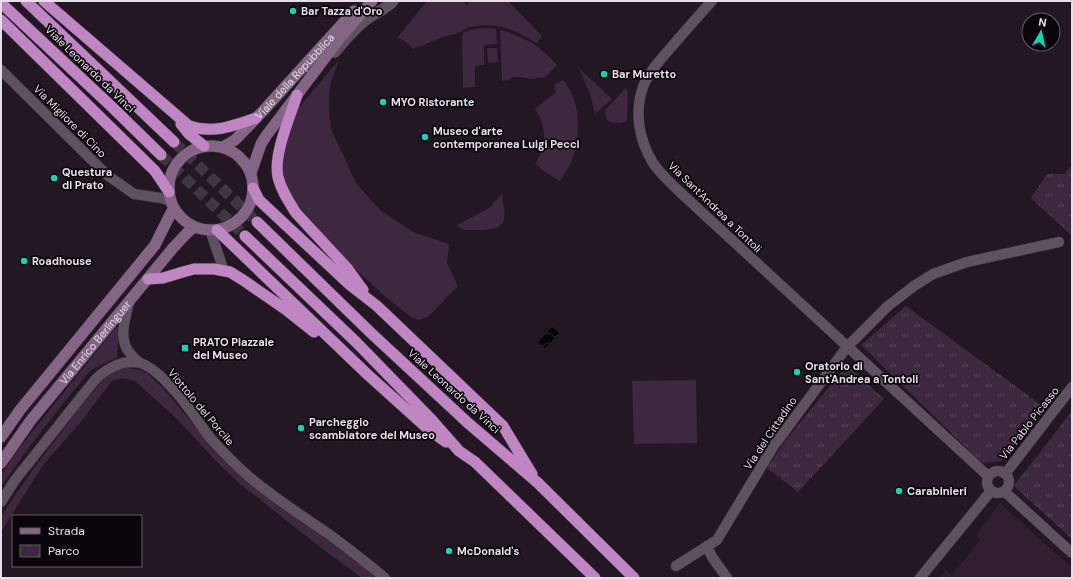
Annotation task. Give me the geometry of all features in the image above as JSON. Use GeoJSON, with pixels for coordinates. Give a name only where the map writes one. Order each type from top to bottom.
{"type":"FeatureCollection","features":[{"type":"Feature","properties":{"kind":"highway","name":"Viale Leonardo da Vinci"},"geometry":{"type":"LineString","coordinates":[[26,1],[174,142]]}},
{"type":"Feature","properties":{"kind":"highway"},"geometry":{"type":"LineString","coordinates":[[45,1],[189,126],[208,130],[228,128],[256,118]]}},
{"type":"Feature","properties":{"kind":"highway","name":"Viale Leonardo da Vinci"},"geometry":{"type":"LineString","coordinates":[[1,3],[161,155]]}},
{"type":"Feature","properties":{"kind":"highway"},"geometry":{"type":"LineString","coordinates":[[1,20],[155,170],[171,201]]}},
{"type":"Feature","properties":{"kind":"highway"},"geometry":{"type":"LineString","coordinates":[[297,95],[278,157],[277,167],[281,185],[296,213],[347,268],[375,304]]}},
{"type":"Feature","properties":{"kind":"highway"},"geometry":{"type":"LineString","coordinates":[[174,114],[189,134],[204,146]]}},
{"type":"Feature","properties":{"kind":"highway"},"geometry":{"type":"LineString","coordinates":[[253,188],[259,200],[350,285],[375,304],[503,426],[538,483]]}},
{"type":"Feature","properties":{"kind":"highway","name":"Viale Leonardo da Vinci"},"geometry":{"type":"LineString","coordinates":[[258,222],[371,333],[468,423],[538,483],[634,578]]}},
{"type":"Feature","properties":{"kind":"highway"},"geometry":{"type":"LineString","coordinates":[[213,230],[428,429],[475,462],[595,578]]}},
{"type":"Feature","properties":{"kind":"highway"},"geometry":{"type":"LineString","coordinates":[[245,236],[361,348],[430,418],[459,451]]}},
{"type":"Feature","properties":{"kind":"highway"},"geometry":{"type":"LineString","coordinates":[[148,279],[163,278],[194,269],[214,269],[236,275],[285,309],[367,374]]}},
{"type":"Feature","properties":{"kind":"main road","name":"Viale della Repubblica"},"geometry":{"type":"LineString","coordinates":[[223,147],[235,140],[363,1]]}},
{"type":"Feature","properties":{"kind":"main road","name":"Viale della Repubblica"},"geometry":{"type":"LineString","coordinates":[[251,173],[259,148],[266,136],[340,38],[372,1]]}},
{"type":"Feature","properties":{"kind":"main road"},"geometry":{"type":"LineString","coordinates":[[204,146],[223,147],[237,154],[243,159],[251,173],[253,188],[250,205],[241,218],[230,226],[213,230],[194,227],[186,222],[178,216],[171,201],[169,182],[171,172],[178,160],[190,151],[204,146]]}},
{"type":"Feature","properties":{"kind":"main road","name":"Via Enrico Berlinguer"},"geometry":{"type":"LineString","coordinates":[[1,437],[20,410],[155,245],[171,201]]}},
{"type":"Feature","properties":{"kind":"main road","name":"Via Enrico Berlinguer"},"geometry":{"type":"LineString","coordinates":[[1,463],[31,420],[182,238],[194,227]]}},
{"type":"Feature","properties":{"kind":"street","name":"Viale della Repubblica"},"geometry":{"type":"LineString","coordinates":[[308,82],[340,46],[366,20],[383,10],[393,1]]}},
{"type":"Feature","properties":{"kind":"street","name":"Via Sant'Andrea a Tontoli"},"geometry":{"type":"LineString","coordinates":[[712,1],[661,59],[643,86],[638,116],[646,149],[653,163],[662,175],[988,476]]}},
{"type":"Feature","properties":{"kind":"street","name":"Via Migliore di Cino"},"geometry":{"type":"LineString","coordinates":[[1,70],[107,175],[134,194],[171,201]]}},
{"type":"Feature","properties":{"kind":"street"},"geometry":{"type":"LineString","coordinates":[[213,230],[224,271]]}},
{"type":"Feature","properties":{"kind":"street","name":"Via del Cittadino"},"geometry":{"type":"LineString","coordinates":[[676,566],[717,540],[773,447],[847,347],[888,306],[914,286],[933,274],[967,262],[1059,242]]}},
{"type":"Feature","properties":{"kind":"street"},"geometry":{"type":"LineString","coordinates":[[129,302],[124,327],[124,340],[128,351],[140,363]]}},
{"type":"Feature","properties":{"kind":"street"},"geometry":{"type":"LineString","coordinates":[[1,502],[15,480],[100,374],[115,365],[123,363],[140,363]]}},
{"type":"Feature","properties":{"kind":"street","name":"Viottolo del Porcile"},"geometry":{"type":"LineString","coordinates":[[140,363],[154,370],[161,376],[189,409],[208,436],[230,460],[253,480],[385,578]]}},
{"type":"Feature","properties":{"kind":"street","name":"Via Pablo Picasso"},"geometry":{"type":"LineString","coordinates":[[1005,474],[1072,387]]}},
{"type":"Feature","properties":{"kind":"street"},"geometry":{"type":"LineString","coordinates":[[1005,492],[1009,482],[1008,478],[1001,471],[992,472],[988,476],[987,484],[991,491],[997,493],[1005,492],[1072,553]]}},
{"type":"Feature","properties":{"kind":"street"},"geometry":{"type":"LineString","coordinates":[[920,578],[991,491]]}},
{"type":"Feature","properties":{"kind":"street"},"geometry":{"type":"LineString","coordinates":[[707,546],[712,557],[727,578]]}},
{"type":"Feature","properties":{"kind":"shaded area"},"geometry":{"type":"Polygon","coordinates":[[[1000,503],[1072,568],[1072,578],[940,578],[946,570],[952,575],[981,539],[976,534],[1000,503]]]}},
{"type":"Feature","properties":{"kind":"green space"},"geometry":{"type":"Polygon","coordinates":[[[427,1],[463,1],[467,5],[470,1],[508,1],[542,36],[537,43],[513,30],[498,26],[485,25],[469,27],[456,34],[443,37],[413,49],[406,42],[397,38],[427,1]]]}},
{"type":"Feature","properties":{"kind":"green space"},"geometry":{"type":"Polygon","coordinates":[[[486,28],[496,29],[497,44],[484,45],[484,65],[475,66],[475,87],[463,88],[462,36],[464,32],[486,28]]]}},
{"type":"Feature","properties":{"kind":"green space"},"geometry":{"type":"Polygon","coordinates":[[[500,30],[518,36],[535,45],[557,65],[545,77],[531,79],[513,77],[509,80],[502,81],[500,30]]]}},
{"type":"Feature","properties":{"kind":"green space"},"geometry":{"type":"Polygon","coordinates":[[[487,48],[497,48],[498,62],[488,63],[487,48]]]}},
{"type":"Feature","properties":{"kind":"green space"},"geometry":{"type":"Polygon","coordinates":[[[339,60],[331,82],[329,94],[331,129],[356,183],[380,210],[413,232],[449,244],[447,263],[458,286],[428,317],[418,320],[411,317],[388,299],[354,268],[292,199],[282,173],[284,144],[295,112],[339,60]]]}},
{"type":"Feature","properties":{"kind":"green space"},"geometry":{"type":"Polygon","coordinates":[[[579,68],[612,99],[595,114],[590,94],[579,68]]]}},
{"type":"Feature","properties":{"kind":"green space"},"geometry":{"type":"Polygon","coordinates":[[[563,80],[570,90],[576,106],[578,132],[573,157],[560,181],[542,170],[535,163],[542,150],[544,136],[542,122],[535,109],[556,92],[554,85],[563,80]]]}},
{"type":"Feature","properties":{"kind":"green space"},"geometry":{"type":"Polygon","coordinates":[[[626,88],[628,92],[627,121],[617,123],[607,120],[605,112],[606,109],[626,88]]]}},
{"type":"Feature","properties":{"kind":"green space"},"geometry":{"type":"Polygon","coordinates":[[[1072,165],[1072,236],[1031,198],[1047,174],[1064,174],[1072,165]]]}},
{"type":"Feature","properties":{"kind":"green space"},"geometry":{"type":"Polygon","coordinates":[[[502,194],[504,219],[500,226],[487,230],[465,230],[457,225],[489,208],[502,194]]]}},
{"type":"Feature","properties":{"kind":"green space"},"geometry":{"type":"Polygon","coordinates":[[[906,306],[1044,407],[1002,461],[984,463],[979,460],[861,345],[906,306]]]}},
{"type":"Feature","properties":{"kind":"green space"},"geometry":{"type":"Polygon","coordinates":[[[116,327],[119,329],[117,358],[90,371],[44,428],[1,487],[1,474],[24,442],[116,327]]]}},
{"type":"Feature","properties":{"kind":"green space"},"geometry":{"type":"Polygon","coordinates":[[[847,365],[884,399],[798,492],[767,468],[785,441],[847,365]]]}},
{"type":"Feature","properties":{"kind":"green space"},"geometry":{"type":"Polygon","coordinates":[[[126,368],[141,370],[148,374],[162,387],[205,437],[317,532],[379,578],[362,578],[320,547],[239,483],[175,417],[136,382],[124,378],[112,381],[79,424],[43,465],[1,533],[1,516],[34,468],[77,411],[107,375],[119,369],[126,368]]]}},
{"type":"Feature","properties":{"kind":"green space"},"geometry":{"type":"Polygon","coordinates":[[[696,380],[697,443],[634,444],[632,381],[696,380]]]}},
{"type":"Feature","properties":{"kind":"green space"},"geometry":{"type":"Polygon","coordinates":[[[1072,411],[1072,539],[1016,488],[1015,484],[1072,411]]]}},
{"type":"Feature","properties":{"kind":"water"},"geometry":{"type":"Polygon","coordinates":[[[552,327],[559,333],[545,348],[538,342],[552,327]]]}},
{"type":"Feature","properties":{"kind":"tunnel"},"geometry":{"type":"LineString","coordinates":[[174,142],[257,222]]}},
{"type":"Feature","properties":{"kind":"tunnel"},"geometry":{"type":"LineString","coordinates":[[161,155],[245,236]]}},
{"type":"Feature","properties":{"kind":"place","name":"Bar Tazza d'Oro"},"geometry":{"type":"Point","coordinates":[293,11]}},
{"type":"Feature","properties":{"kind":"place","name":"Bar Muretto"},"geometry":{"type":"Point","coordinates":[604,74]}},
{"type":"Feature","properties":{"kind":"place","name":"MYO Ristorante"},"geometry":{"type":"Point","coordinates":[383,102]}},
{"type":"Feature","properties":{"kind":"place","name":"Museo d'arte contemporanea Luigi Pecci"},"geometry":{"type":"Point","coordinates":[425,137]}},
{"type":"Feature","properties":{"kind":"place","name":"Questura di Prato"},"geometry":{"type":"Point","coordinates":[54,178]}},
{"type":"Feature","properties":{"kind":"place","name":"Roadhouse"},"geometry":{"type":"Point","coordinates":[24,261]}},
{"type":"Feature","properties":{"kind":"place","name":"PRATO Piazzale del Museo"},"geometry":{"type":"Point","coordinates":[185,348]}},
{"type":"Feature","properties":{"kind":"place","name":"Oratorio di Sant'Andrea a Tontoli"},"geometry":{"type":"Point","coordinates":[797,372]}},
{"type":"Feature","properties":{"kind":"place","name":"Parcheggio scambiatore del Museo"},"geometry":{"type":"Point","coordinates":[301,428]}},
{"type":"Feature","properties":{"kind":"place","name":"Carabinieri"},"geometry":{"type":"Point","coordinates":[899,491]}},
{"type":"Feature","properties":{"kind":"place","name":"McDonald's"},"geometry":{"type":"Point","coordinates":[449,551]}}]}
